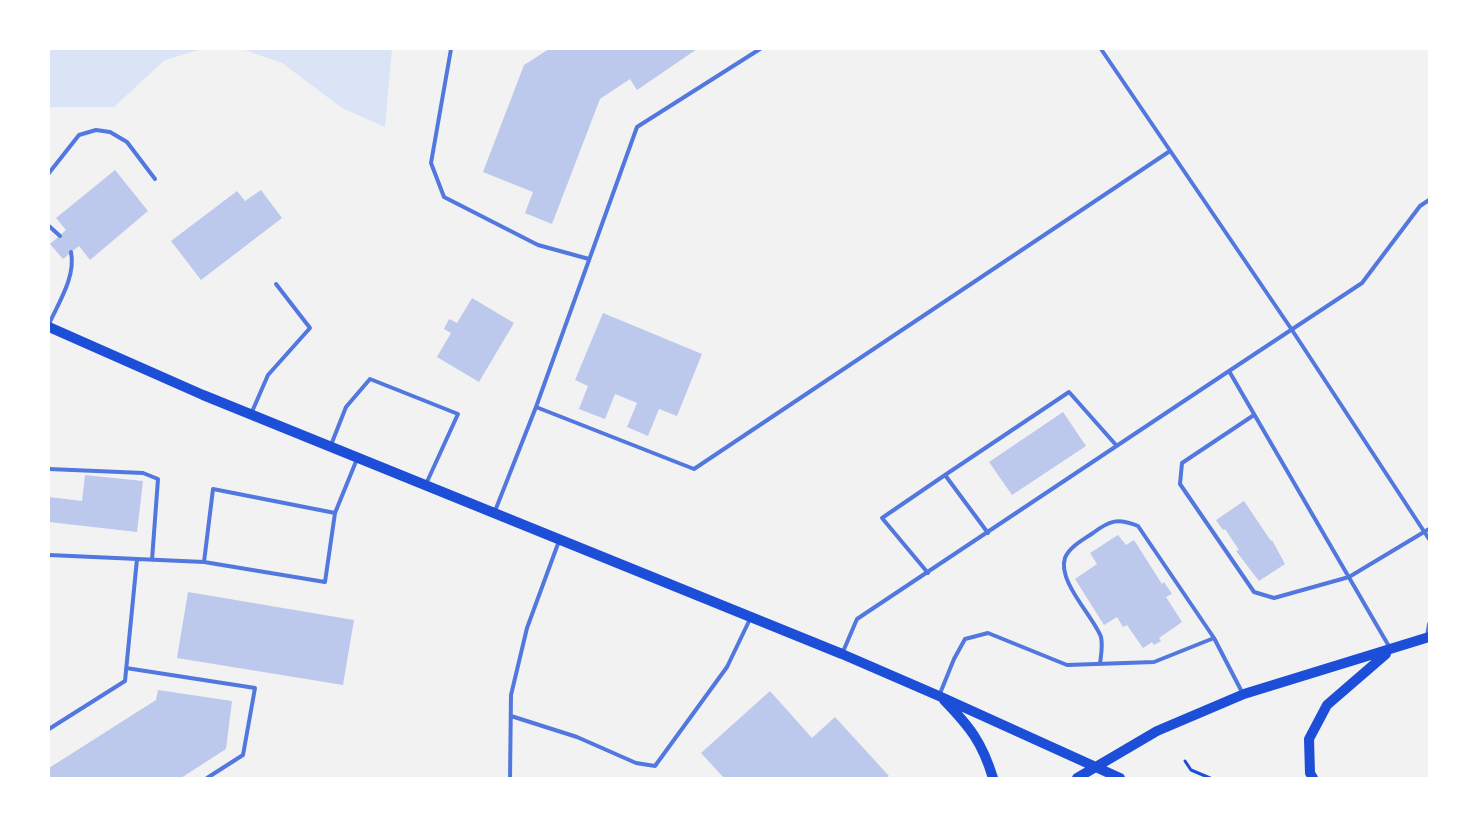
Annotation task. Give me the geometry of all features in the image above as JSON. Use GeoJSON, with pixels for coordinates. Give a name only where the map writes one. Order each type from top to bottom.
{"type":"FeatureCollection","features":[{"type":"Feature","properties":{"kind":"main road"},"geometry":{"type":"LineString","coordinates":[[49,325],[203,395],[560,538],[842,654],[1120,778]]}},
{"type":"Feature","properties":{"kind":"main road"},"geometry":{"type":"LineString","coordinates":[[1077,778],[1157,730],[1244,694],[1428,638]]}},
{"type":"Feature","properties":{"kind":"main road"},"geometry":{"type":"LineString","coordinates":[[1311,776],[1309,740],[1327,704],[1391,649]]}},
{"type":"Feature","properties":{"kind":"main road"},"geometry":{"type":"LineString","coordinates":[[939,696],[970,727],[986,753],[993,778]]}},
{"type":"Feature","properties":{"kind":"lane"},"geometry":{"type":"LineString","coordinates":[[451,49],[431,163],[444,197],[538,245],[590,259]]}},
{"type":"Feature","properties":{"kind":"lane"},"geometry":{"type":"LineString","coordinates":[[495,512],[536,407],[637,127],[760,49]]}},
{"type":"Feature","properties":{"kind":"lane"},"geometry":{"type":"LineString","coordinates":[[1100,49],[1427,530],[1429,538]]}},
{"type":"Feature","properties":{"kind":"lane"},"geometry":{"type":"LineString","coordinates":[[49,173],[79,135],[96,130],[110,132],[127,142],[155,179]]}},
{"type":"Feature","properties":{"kind":"lane"},"geometry":{"type":"LineString","coordinates":[[536,407],[694,469],[1170,151]]}},
{"type":"Feature","properties":{"kind":"lane"},"geometry":{"type":"LineString","coordinates":[[842,654],[857,619],[1362,283],[1420,206],[1429,200]]}},
{"type":"Feature","properties":{"kind":"lane"},"geometry":{"type":"LineString","coordinates":[[49,226],[60,236]]}},
{"type":"Feature","properties":{"kind":"lane"},"geometry":{"type":"LineString","coordinates":[[49,325],[69,279],[73,263],[71,252]]}},
{"type":"Feature","properties":{"kind":"lane"},"geometry":{"type":"LineString","coordinates":[[251,414],[268,375],[310,328],[276,284]]}},
{"type":"Feature","properties":{"kind":"lane"},"geometry":{"type":"LineString","coordinates":[[1229,371],[1391,649]]}},
{"type":"Feature","properties":{"kind":"lane"},"geometry":{"type":"LineString","coordinates":[[331,446],[346,407],[370,379],[458,414],[426,484]]}},
{"type":"Feature","properties":{"kind":"lane"},"geometry":{"type":"LineString","coordinates":[[928,573],[882,518],[1069,392],[1116,445]]}},
{"type":"Feature","properties":{"kind":"lane"},"geometry":{"type":"LineString","coordinates":[[1254,415],[1182,463],[1180,484],[1254,592],[1274,598],[1349,577],[1427,530]]}},
{"type":"Feature","properties":{"kind":"lane"},"geometry":{"type":"LineString","coordinates":[[49,555],[204,562],[325,582],[335,513],[358,457]]}},
{"type":"Feature","properties":{"kind":"lane"},"geometry":{"type":"LineString","coordinates":[[49,469],[143,473],[158,479],[152,560]]}},
{"type":"Feature","properties":{"kind":"lane"},"geometry":{"type":"LineString","coordinates":[[945,475],[988,533]]}},
{"type":"Feature","properties":{"kind":"lane"},"geometry":{"type":"LineString","coordinates":[[204,562],[213,489],[335,513]]}},
{"type":"Feature","properties":{"kind":"lane"},"geometry":{"type":"LineString","coordinates":[[1100,664],[1101,639],[1067,580],[1063,568],[1065,558],[1072,548],[1101,527],[1116,520],[1138,526],[1214,638],[1244,694]]}},
{"type":"Feature","properties":{"kind":"lane"},"geometry":{"type":"LineString","coordinates":[[510,778],[511,695],[527,628],[560,538]]}},
{"type":"Feature","properties":{"kind":"lane"},"geometry":{"type":"LineString","coordinates":[[49,729],[125,681],[137,559]]}},
{"type":"Feature","properties":{"kind":"lane"},"geometry":{"type":"LineString","coordinates":[[511,716],[577,737],[636,762],[655,766],[726,667],[751,617]]}},
{"type":"Feature","properties":{"kind":"lane"},"geometry":{"type":"LineString","coordinates":[[1428,638],[1429,624]]}},
{"type":"Feature","properties":{"kind":"lane"},"geometry":{"type":"LineString","coordinates":[[939,696],[954,659],[965,639],[988,633],[1067,665],[1154,662],[1214,638]]}},
{"type":"Feature","properties":{"kind":"lane"},"geometry":{"type":"LineString","coordinates":[[126,668],[255,688],[243,755],[207,778]]}},
{"type":"Feature","properties":{"kind":"path"},"geometry":{"type":"LineString","coordinates":[[1185,760],[1191,770],[1210,778]]}},
{"type":"Feature","properties":{"kind":"shaded area"},"geometry":{"type":"Polygon","coordinates":[[[49,49],[202,49],[165,60],[114,107],[49,107],[49,49]]]}},
{"type":"Feature","properties":{"kind":"shaded area"},"geometry":{"type":"Polygon","coordinates":[[[242,49],[392,49],[385,127],[342,108],[282,63],[242,49]]]}},
{"type":"Feature","properties":{"kind":"building"},"geometry":{"type":"Polygon","coordinates":[[[549,49],[697,49],[637,90],[630,79],[600,99],[552,224],[525,213],[533,192],[483,172],[524,65],[549,49]]]}},
{"type":"Feature","properties":{"kind":"building"},"geometry":{"type":"Polygon","coordinates":[[[115,170],[148,211],[90,260],[79,246],[63,259],[50,244],[66,230],[56,218],[115,170]]]}},
{"type":"Feature","properties":{"kind":"building"},"geometry":{"type":"Polygon","coordinates":[[[261,190],[282,218],[201,280],[171,241],[237,191],[245,201],[261,190]]]}},
{"type":"Feature","properties":{"kind":"building"},"geometry":{"type":"Polygon","coordinates":[[[472,298],[514,323],[479,382],[437,357],[451,333],[444,329],[449,319],[457,323],[472,298]]]}},
{"type":"Feature","properties":{"kind":"building"},"geometry":{"type":"Polygon","coordinates":[[[603,313],[702,354],[677,416],[659,409],[648,436],[627,427],[637,403],[615,394],[605,419],[579,409],[588,386],[575,380],[603,313]]]}},
{"type":"Feature","properties":{"kind":"building"},"geometry":{"type":"Polygon","coordinates":[[[1063,412],[1086,446],[1012,495],[989,462],[1063,412]]]}},
{"type":"Feature","properties":{"kind":"building"},"geometry":{"type":"Polygon","coordinates":[[[85,475],[143,481],[137,532],[49,522],[49,497],[82,501],[85,475]]]}},
{"type":"Feature","properties":{"kind":"building"},"geometry":{"type":"Polygon","coordinates":[[[1244,501],[1272,540],[1285,564],[1259,581],[1236,551],[1239,550],[1225,529],[1223,530],[1216,520],[1244,501]]]}},
{"type":"Feature","properties":{"kind":"building"},"geometry":{"type":"Polygon","coordinates":[[[1118,535],[1126,545],[1134,540],[1162,584],[1164,582],[1172,594],[1166,597],[1182,622],[1159,638],[1161,641],[1154,645],[1152,642],[1143,648],[1127,625],[1123,627],[1117,617],[1104,625],[1075,579],[1097,564],[1090,553],[1118,535]]]}},
{"type":"Feature","properties":{"kind":"building"},"geometry":{"type":"Polygon","coordinates":[[[188,592],[354,620],[343,685],[177,658],[188,592]]]}},
{"type":"Feature","properties":{"kind":"building"},"geometry":{"type":"Polygon","coordinates":[[[158,690],[232,701],[226,749],[181,778],[49,778],[49,768],[156,700],[158,690]]]}},
{"type":"Feature","properties":{"kind":"building"},"geometry":{"type":"Polygon","coordinates":[[[770,691],[812,738],[835,717],[889,776],[886,778],[724,778],[701,753],[770,691]]]}}]}
